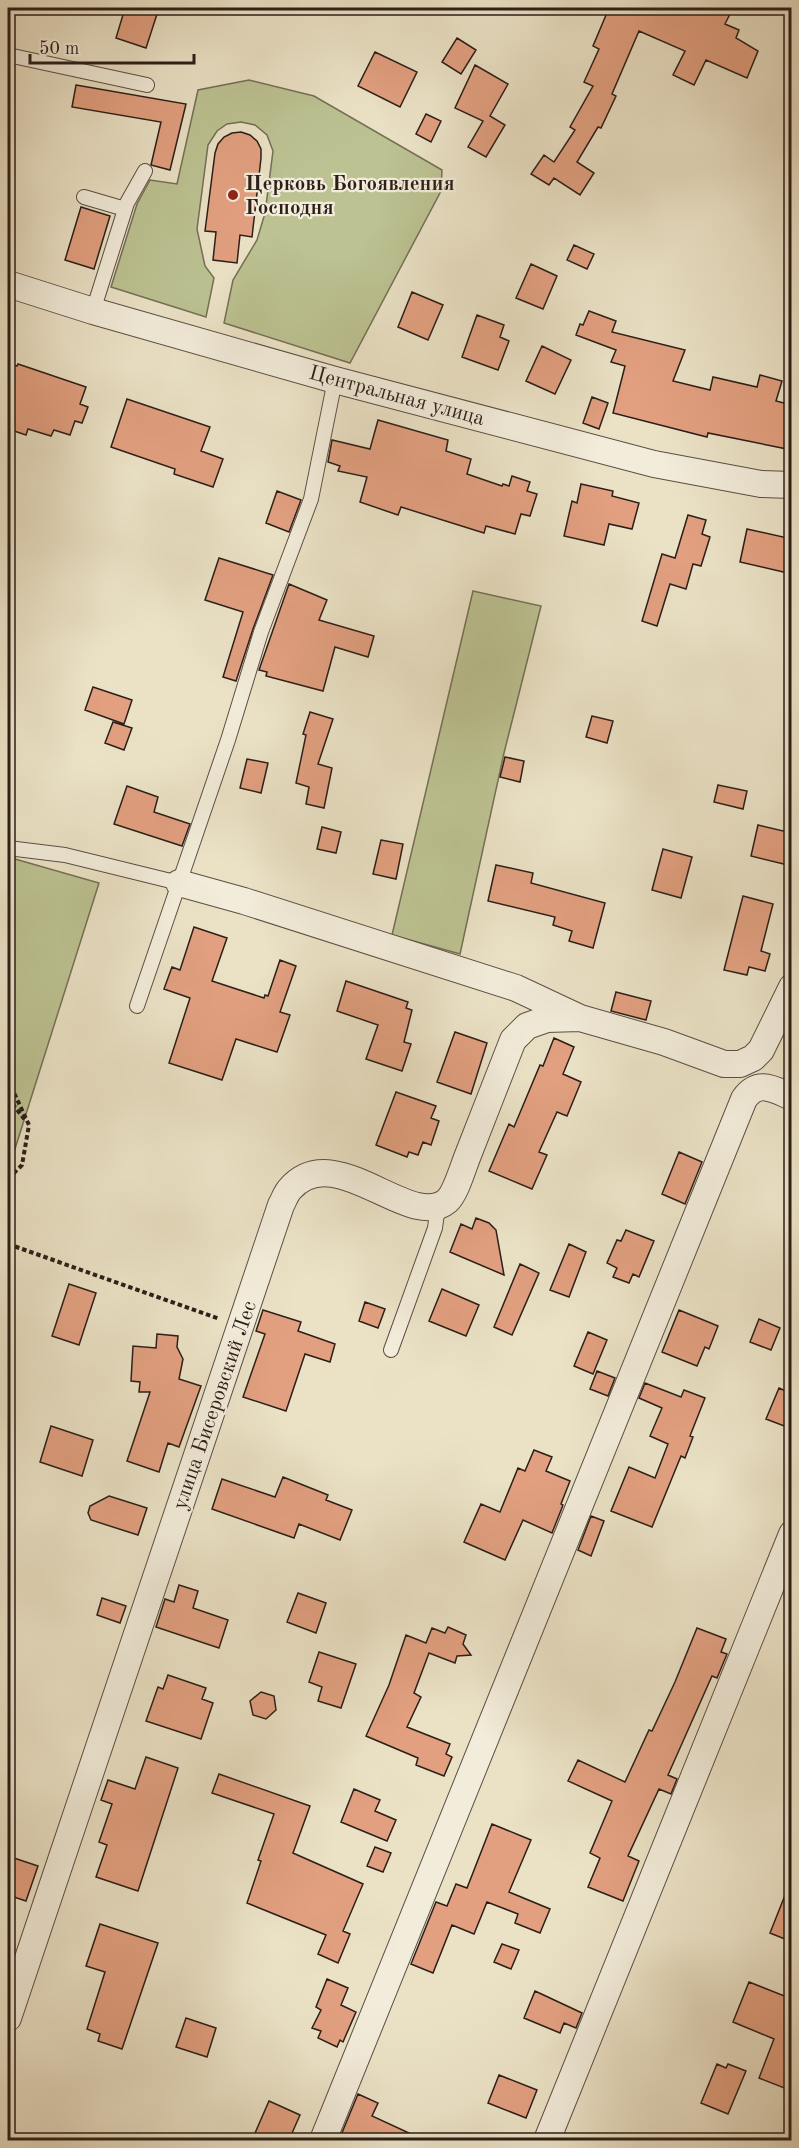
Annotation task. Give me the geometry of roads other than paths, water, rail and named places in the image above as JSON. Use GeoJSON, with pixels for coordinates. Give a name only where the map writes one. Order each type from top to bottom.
{"type":"FeatureCollection","features":[{"type":"Feature","properties":{"kind":"street","name":"Центральная улица"},"geometry":{"type":"LineString","coordinates":[[8,284],[93,311],[334,380],[654,464],[740,481],[792,485]]}},
{"type":"Feature","properties":{"kind":"street"},"geometry":{"type":"LineString","coordinates":[[179,883],[244,901],[516,988],[580,1018],[664,1042],[724,1064],[740,1064],[753,1058],[761,1050],[792,987]]}},
{"type":"Feature","properties":{"kind":"street"},"geometry":{"type":"LineString","coordinates":[[438,1206],[448,1200],[460,1175],[513,1040],[527,1026],[547,1019],[580,1018]]}},
{"type":"Feature","properties":{"kind":"street"},"geometry":{"type":"LineString","coordinates":[[323,2140],[744,1099],[756,1087],[770,1088],[792,1097]]}},
{"type":"Feature","properties":{"kind":"street","name":"улица Бисеровский Лес"},"geometry":{"type":"LineString","coordinates":[[8,2018],[281,1205],[290,1189],[303,1178],[314,1173],[335,1173],[409,1203],[425,1208],[438,1206]]}},
{"type":"Feature","properties":{"kind":"street"},"geometry":{"type":"LineString","coordinates":[[547,2140],[792,1534]]}},
{"type":"Feature","properties":{"kind":"lane"},"geometry":{"type":"LineString","coordinates":[[8,55],[147,85]]}},
{"type":"Feature","properties":{"kind":"lane"},"geometry":{"type":"LineString","coordinates":[[93,311],[125,209],[145,171]]}},
{"type":"Feature","properties":{"kind":"lane"},"geometry":{"type":"LineString","coordinates":[[84,196],[125,209]]}},
{"type":"Feature","properties":{"kind":"lane"},"geometry":{"type":"LineString","coordinates":[[137,1006],[228,740],[261,632],[311,499],[334,380]]}},
{"type":"Feature","properties":{"kind":"lane"},"geometry":{"type":"LineString","coordinates":[[8,848],[65,855],[179,883]]}},
{"type":"Feature","properties":{"kind":"lane"},"geometry":{"type":"LineString","coordinates":[[745,1061],[756,1087]]}},
{"type":"Feature","properties":{"kind":"lane"},"geometry":{"type":"LineString","coordinates":[[391,1350],[435,1228],[438,1206]]}},
{"type":"Feature","properties":{"kind":"place","name":"Церковь Богоявления Господня"},"geometry":{"type":"Point","coordinates":[233,195]}}]}
